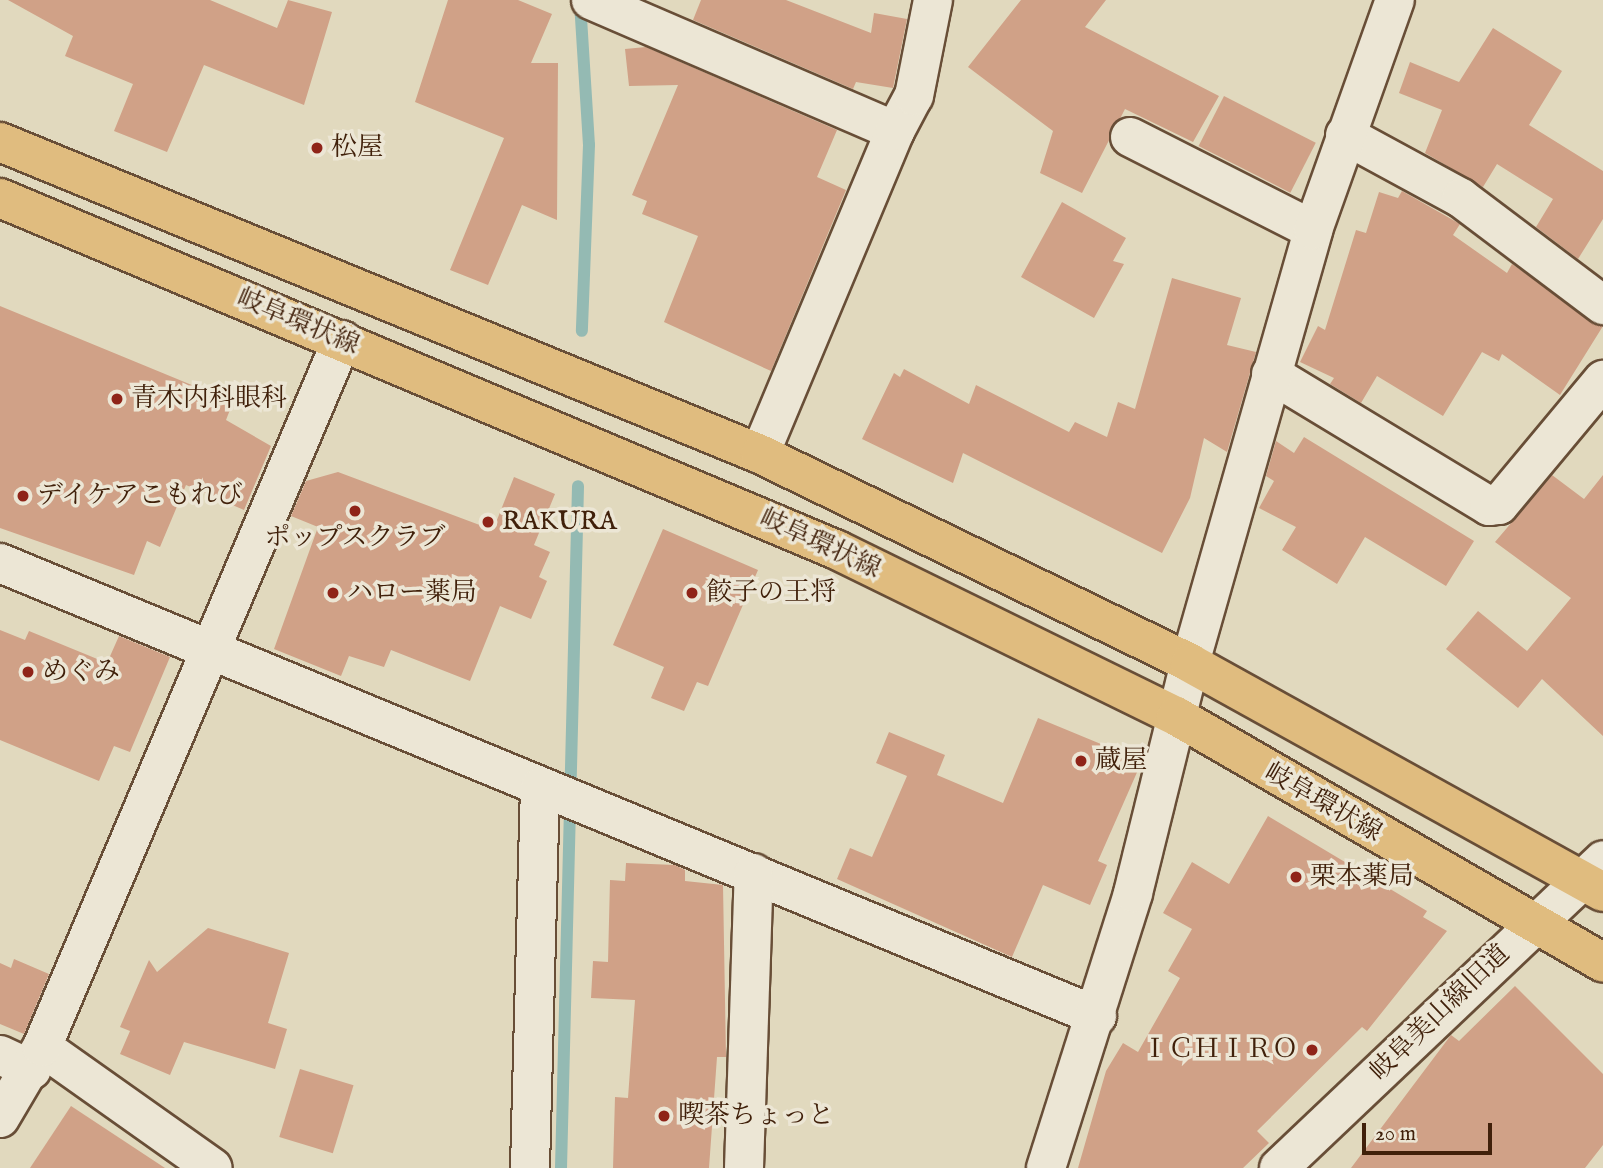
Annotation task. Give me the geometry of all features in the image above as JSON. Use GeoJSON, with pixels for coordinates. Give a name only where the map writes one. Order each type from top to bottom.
{"type":"FeatureCollection","features":[{"type":"Feature","properties":{"kind":"main road","name":"岐阜環状線"},"geometry":{"type":"LineString","coordinates":[[0,142],[760,454],[1190,663],[1596,877]]}},
{"type":"Feature","properties":{"kind":"main road","name":"岐阜環状線"},"geometry":{"type":"LineString","coordinates":[[0,198],[837,550],[1176,716],[1603,963]]}},
{"type":"Feature","properties":{"kind":"street"},"geometry":{"type":"LineString","coordinates":[[760,454],[895,131],[914,96],[933,0]]}},
{"type":"Feature","properties":{"kind":"street"},"geometry":{"type":"LineString","coordinates":[[1046,1168],[1097,1016],[1190,663],[1313,230],[1395,0]]}},
{"type":"Feature","properties":{"kind":"street"},"geometry":{"type":"LineString","coordinates":[[604,3],[895,131]]}},
{"type":"Feature","properties":{"kind":"street"},"geometry":{"type":"LineString","coordinates":[[1345,135],[1461,198],[1603,305]]}},
{"type":"Feature","properties":{"kind":"street"},"geometry":{"type":"LineString","coordinates":[[1130,137],[1313,230]]}},
{"type":"Feature","properties":{"kind":"street"},"geometry":{"type":"LineString","coordinates":[[0,1118],[209,649],[342,340]]}},
{"type":"Feature","properties":{"kind":"street"},"geometry":{"type":"LineString","coordinates":[[1271,374],[1489,506],[1499,505],[1603,380]]}},
{"type":"Feature","properties":{"kind":"street"},"geometry":{"type":"LineString","coordinates":[[0,563],[1097,1016]]}},
{"type":"Feature","properties":{"kind":"street"},"geometry":{"type":"LineString","coordinates":[[530,1168],[561,795]]}},
{"type":"Feature","properties":{"kind":"street"},"geometry":{"type":"LineString","coordinates":[[744,1168],[754,873]]}},
{"type":"Feature","properties":{"kind":"street","name":"岐阜美山線旧道"},"geometry":{"type":"LineString","coordinates":[[1279,1168],[1535,922],[1596,877]]}},
{"type":"Feature","properties":{"kind":"street"},"geometry":{"type":"LineString","coordinates":[[25,1057],[213,1168]]}},
{"type":"Feature","properties":{"kind":"building"},"geometry":{"type":"Polygon","coordinates":[[[8,0],[210,0],[277,28],[288,0],[332,12],[304,105],[204,65],[167,152],[114,131],[133,84],[65,56],[73,36],[8,0]]]}},
{"type":"Feature","properties":{"kind":"building"},"geometry":{"type":"Polygon","coordinates":[[[448,0],[518,0],[552,14],[531,63],[558,63],[557,220],[522,205],[488,285],[450,270],[504,138],[415,102],[448,0]]]}},
{"type":"Feature","properties":{"kind":"building"},"geometry":{"type":"Polygon","coordinates":[[[701,0],[786,0],[871,33],[874,13],[907,19],[893,88],[856,82],[853,89],[693,20],[701,0]]]}},
{"type":"Feature","properties":{"kind":"building"},"geometry":{"type":"Polygon","coordinates":[[[1021,0],[1106,0],[1085,27],[1219,96],[1193,142],[1125,109],[1082,193],[1040,173],[1053,131],[968,67],[1021,0]]]}},
{"type":"Feature","properties":{"kind":"building"},"geometry":{"type":"Polygon","coordinates":[[[1493,28],[1562,71],[1529,125],[1603,171],[1603,219],[1578,259],[1536,227],[1553,199],[1497,164],[1483,187],[1425,153],[1442,110],[1399,93],[1410,62],[1459,82],[1493,28]]]}},
{"type":"Feature","properties":{"kind":"building"},"geometry":{"type":"Polygon","coordinates":[[[646,47],[837,130],[817,177],[846,190],[771,371],[664,322],[698,236],[642,214],[647,201],[632,195],[678,85],[629,86],[625,49],[646,47]]]}},
{"type":"Feature","properties":{"kind":"building"},"geometry":{"type":"Polygon","coordinates":[[[1224,96],[1316,143],[1290,193],[1199,146],[1224,96]]]}},
{"type":"Feature","properties":{"kind":"building"},"geometry":{"type":"Polygon","coordinates":[[[1402,191],[1460,224],[1453,235],[1507,273],[1512,264],[1603,326],[1560,395],[1502,354],[1499,361],[1482,352],[1443,416],[1377,376],[1361,403],[1330,384],[1334,378],[1300,362],[1318,326],[1325,330],[1356,230],[1366,233],[1379,192],[1398,198],[1402,191]]]}},
{"type":"Feature","properties":{"kind":"building"},"geometry":{"type":"Polygon","coordinates":[[[1062,202],[1126,238],[1113,261],[1124,264],[1094,318],[1021,277],[1062,202]]]}},
{"type":"Feature","properties":{"kind":"building"},"geometry":{"type":"Polygon","coordinates":[[[1172,278],[1241,298],[1227,345],[1256,352],[1227,452],[1204,438],[1190,498],[1162,553],[963,453],[953,483],[862,439],[894,373],[900,377],[904,369],[969,404],[976,385],[1069,432],[1075,422],[1107,437],[1118,402],[1135,409],[1172,278]]]}},
{"type":"Feature","properties":{"kind":"building"},"geometry":{"type":"Polygon","coordinates":[[[0,306],[233,402],[226,420],[271,446],[244,510],[186,485],[160,547],[147,541],[134,575],[0,528],[0,306]]]}},
{"type":"Feature","properties":{"kind":"building"},"geometry":{"type":"Polygon","coordinates":[[[1304,437],[1474,541],[1446,586],[1365,537],[1337,584],[1282,550],[1296,527],[1259,508],[1274,481],[1266,476],[1276,441],[1294,453],[1304,437]]]}},
{"type":"Feature","properties":{"kind":"building"},"geometry":{"type":"Polygon","coordinates":[[[338,472],[493,530],[514,477],[555,494],[534,545],[550,552],[539,577],[547,581],[531,619],[500,606],[470,681],[391,650],[384,667],[349,656],[341,676],[274,649],[318,527],[291,516],[306,481],[338,472]]]}},
{"type":"Feature","properties":{"kind":"building"},"geometry":{"type":"Polygon","coordinates":[[[1552,475],[1584,499],[1603,475],[1603,736],[1542,679],[1518,708],[1446,649],[1478,611],[1527,651],[1571,598],[1495,542],[1552,475]]]}},
{"type":"Feature","properties":{"kind":"building","name":"餃子の王将"},"geometry":{"type":"Polygon","coordinates":[[[663,529],[758,570],[708,686],[697,682],[684,711],[651,698],[664,667],[613,645],[663,529]]]}},
{"type":"Feature","properties":{"kind":"building"},"geometry":{"type":"Polygon","coordinates":[[[0,630],[25,640],[29,631],[107,663],[119,636],[170,657],[130,752],[114,746],[99,781],[0,740],[0,630]]]}},
{"type":"Feature","properties":{"kind":"building"},"geometry":{"type":"Polygon","coordinates":[[[1038,718],[1142,761],[1098,861],[1107,865],[1090,905],[1043,885],[1012,957],[837,879],[850,848],[872,857],[907,776],[876,763],[889,732],[945,755],[937,775],[1003,803],[1038,718]]]}},
{"type":"Feature","properties":{"kind":"building"},"geometry":{"type":"Polygon","coordinates":[[[1268,816],[1427,911],[1423,917],[1447,931],[1367,1031],[1362,1027],[1257,1131],[1269,1143],[1243,1168],[1078,1168],[1106,1071],[1123,1043],[1138,1052],[1180,978],[1168,971],[1192,929],[1163,913],[1192,862],[1229,884],[1268,816]]]}},
{"type":"Feature","properties":{"kind":"building"},"geometry":{"type":"Polygon","coordinates":[[[626,863],[675,865],[685,870],[685,881],[723,885],[726,1057],[717,1057],[709,1168],[613,1168],[615,1097],[628,1098],[635,1000],[591,998],[593,961],[608,962],[610,880],[625,881],[626,863]]]}},
{"type":"Feature","properties":{"kind":"building"},"geometry":{"type":"Polygon","coordinates":[[[208,928],[289,953],[268,1023],[287,1029],[275,1069],[184,1042],[170,1075],[120,1054],[130,1031],[120,1027],[149,960],[157,972],[208,928]]]}},
{"type":"Feature","properties":{"kind":"building"},"geometry":{"type":"Polygon","coordinates":[[[14,959],[49,974],[24,1034],[0,1024],[0,963],[11,968],[14,959]]]}},
{"type":"Feature","properties":{"kind":"building"},"geometry":{"type":"Polygon","coordinates":[[[1515,986],[1603,1074],[1603,1145],[1585,1168],[1351,1168],[1451,1035],[1459,1041],[1515,986]]]}},
{"type":"Feature","properties":{"kind":"building"},"geometry":{"type":"Polygon","coordinates":[[[300,1069],[354,1085],[333,1153],[279,1137],[300,1069]]]}},
{"type":"Feature","properties":{"kind":"building"},"geometry":{"type":"Polygon","coordinates":[[[71,1106],[165,1168],[30,1168],[71,1106]]]}},
{"type":"Feature","properties":{"kind":"waterway"},"geometry":{"type":"LineString","coordinates":[[580,2],[589,145],[582,331]]}},
{"type":"Feature","properties":{"kind":"waterway"},"geometry":{"type":"LineString","coordinates":[[561,1168],[578,486]]}},
{"type":"Feature","properties":{"kind":"place","name":"松屋"},"geometry":{"type":"Point","coordinates":[317,148]}},
{"type":"Feature","properties":{"kind":"place","name":"青木内科眼科"},"geometry":{"type":"Point","coordinates":[117,399]}},
{"type":"Feature","properties":{"kind":"place","name":"デイケアこもれび"},"geometry":{"type":"Point","coordinates":[23,496]}},
{"type":"Feature","properties":{"kind":"place","name":"ポップスクラブ"},"geometry":{"type":"Point","coordinates":[355,511]}},
{"type":"Feature","properties":{"kind":"place","name":"RAKURA"},"geometry":{"type":"Point","coordinates":[488,522]}},
{"type":"Feature","properties":{"kind":"place","name":"ハロー薬局"},"geometry":{"type":"Point","coordinates":[333,593]}},
{"type":"Feature","properties":{"kind":"place","name":"餃子の王将"},"geometry":{"type":"Point","coordinates":[692,593]}},
{"type":"Feature","properties":{"kind":"place","name":"めぐみ"},"geometry":{"type":"Point","coordinates":[28,672]}},
{"type":"Feature","properties":{"kind":"place","name":"蔵屋"},"geometry":{"type":"Point","coordinates":[1081,761]}},
{"type":"Feature","properties":{"kind":"place","name":"栗本薬局"},"geometry":{"type":"Point","coordinates":[1296,877]}},
{"type":"Feature","properties":{"kind":"place","name":"ＩＣＨＩＲＯ"},"geometry":{"type":"Point","coordinates":[1312,1050]}},
{"type":"Feature","properties":{"kind":"place","name":"喫茶ちょっと"},"geometry":{"type":"Point","coordinates":[664,1116]}}]}
